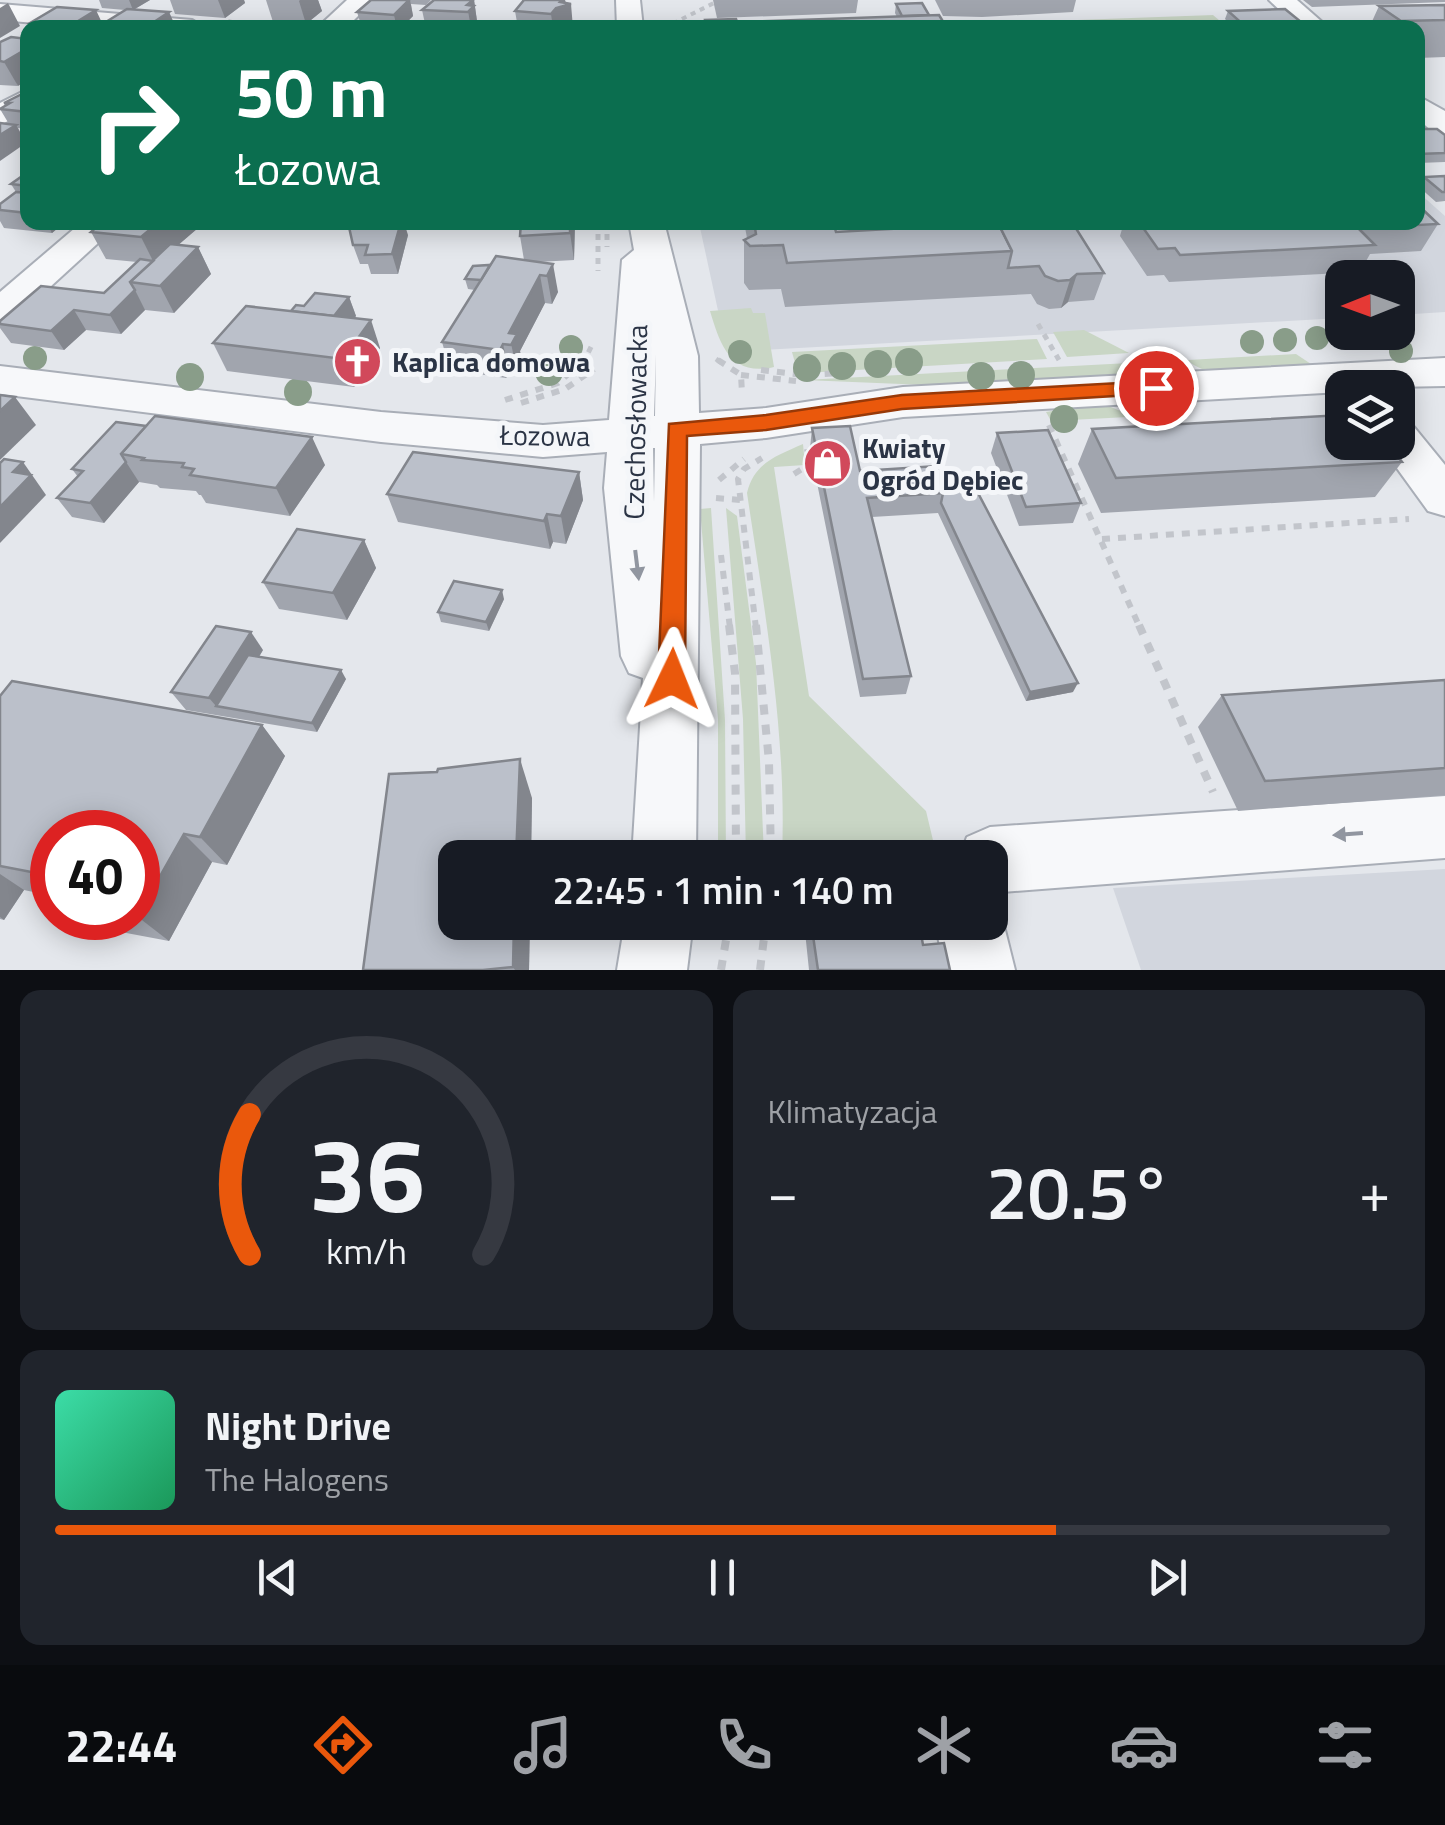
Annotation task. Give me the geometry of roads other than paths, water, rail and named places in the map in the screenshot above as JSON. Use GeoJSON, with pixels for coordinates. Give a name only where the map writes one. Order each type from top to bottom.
{"type":"FeatureCollection","features":[{"type":"Feature","properties":{"kind":"street"},"geometry":{"type":"LineString","coordinates":[[339,20],[362,0]]}},
{"type":"Feature","properties":{"kind":"street"},"geometry":{"type":"LineString","coordinates":[[1281,0],[1306,20]]}},
{"type":"Feature","properties":{"kind":"street"},"geometry":{"type":"LineString","coordinates":[[0,12],[79,20]]}},
{"type":"Feature","properties":{"kind":"street"},"geometry":{"type":"LineString","coordinates":[[1425,110],[1445,126]]}},
{"type":"Feature","properties":{"kind":"street"},"geometry":{"type":"LineString","coordinates":[[0,312],[95,230]]}},
{"type":"Feature","properties":{"kind":"street","name":"Czechosłowacka"},"geometry":{"type":"LineString","coordinates":[[644,230],[654,418],[629,504],[666,828]]}},
{"type":"Feature","properties":{"kind":"street","name":"Łozowa"},"geometry":{"type":"LineString","coordinates":[[1415,375],[1445,372]]}},
{"type":"Feature","properties":{"kind":"street","name":"Łozowa"},"geometry":{"type":"LineString","coordinates":[[0,380],[380,427],[543,441],[654,418],[755,423],[902,402],[1325,383]]}},
{"type":"Feature","properties":{"kind":"street"},"geometry":{"type":"LineString","coordinates":[[1409,460],[1434,508]]}},
{"type":"Feature","properties":{"kind":"street"},"geometry":{"type":"LineString","coordinates":[[1008,859],[1445,827]]}},
{"type":"Feature","properties":{"kind":"street"},"geometry":{"type":"LineString","coordinates":[[652,970],[656,940]]}},
{"type":"Feature","properties":{"kind":"street"},"geometry":{"type":"LineString","coordinates":[[973,940],[980,970]]}},
{"type":"Feature","properties":{"kind":"place","name":"Kaplica domowa"},"geometry":{"type":"Point","coordinates":[357,361]}},
{"type":"Feature","properties":{"kind":"place","name":"Kwiaty Ogród Dębiec"},"geometry":{"type":"Point","coordinates":[827,463]}}]}
